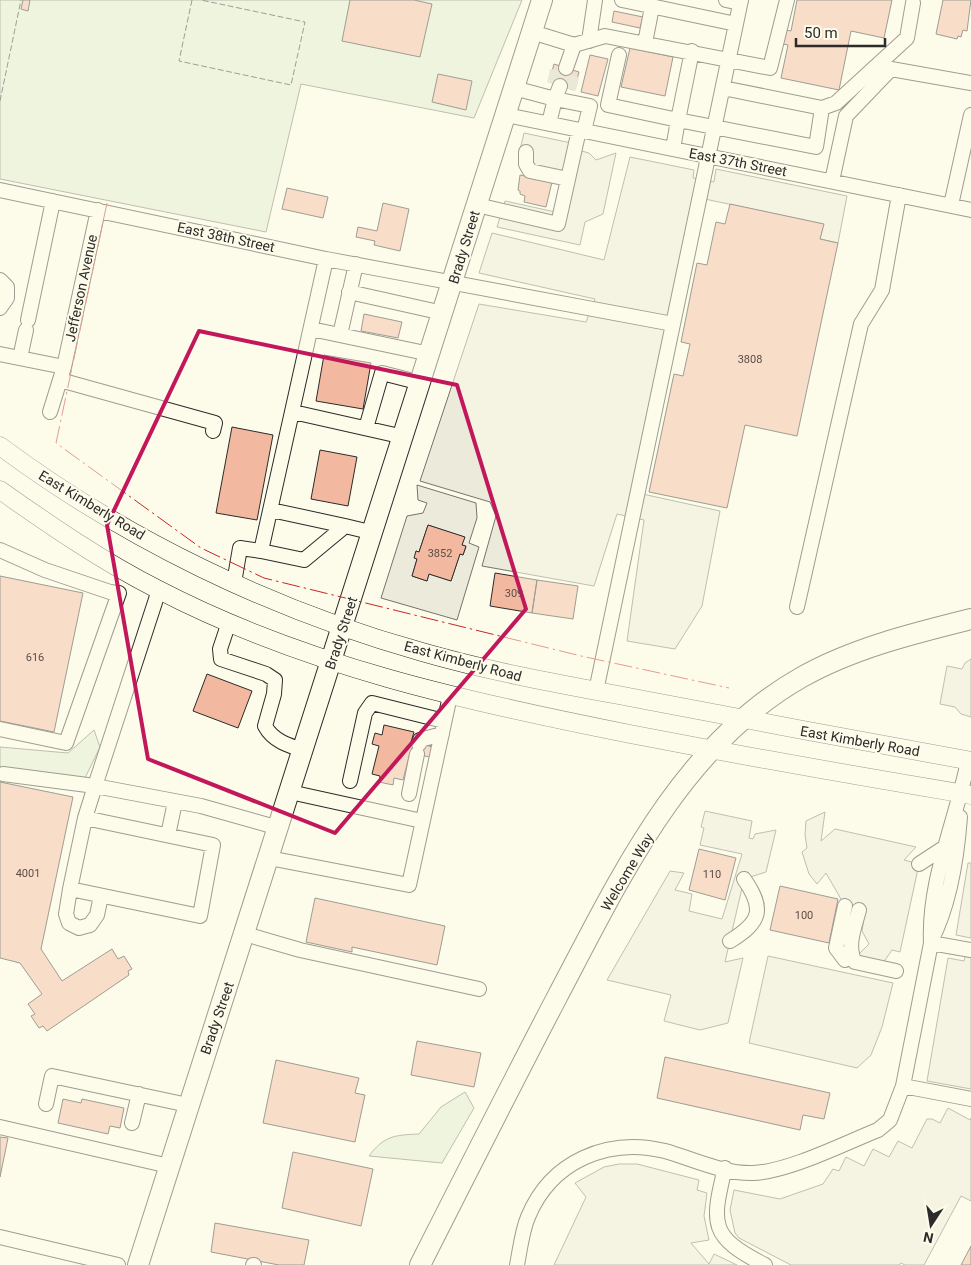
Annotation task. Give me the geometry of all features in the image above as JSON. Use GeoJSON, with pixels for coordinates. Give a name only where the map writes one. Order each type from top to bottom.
{"type":"FeatureCollection","features":[{"type":"Feature","properties":{"kind":"highway","name":"Brady Street"},"geometry":{"type":"LineString","coordinates":[[138,1265],[188,1105],[374,533],[542,0]]}},
{"type":"Feature","properties":{"kind":"highway","name":"Welcome Way"},"geometry":{"type":"LineString","coordinates":[[420,1265],[482,1142],[626,869],[692,770],[743,719],[802,677],[832,662],[877,646],[971,619]]}},
{"type":"Feature","properties":{"kind":"main road","name":"East Kimberly Road"},"geometry":{"type":"LineString","coordinates":[[0,446],[43,477],[129,529],[234,583],[344,626],[422,652],[526,678],[970,761]]}},
{"type":"Feature","properties":{"kind":"main road"},"geometry":{"type":"LineString","coordinates":[[0,490],[69,538],[159,590],[229,622],[368,674],[450,696],[772,762],[966,795]]}},
{"type":"Feature","properties":{"kind":"street"},"geometry":{"type":"LineString","coordinates":[[589,41],[595,0]]}},
{"type":"Feature","properties":{"kind":"street"},"geometry":{"type":"LineString","coordinates":[[622,0],[736,24]]}},
{"type":"Feature","properties":{"kind":"street"},"geometry":{"type":"LineString","coordinates":[[596,691],[736,24],[740,2],[726,0]]}},
{"type":"Feature","properties":{"kind":"street"},"geometry":{"type":"LineString","coordinates":[[566,68],[562,53],[606,36],[729,58],[770,68],[787,0]]}},
{"type":"Feature","properties":{"kind":"street"},"geometry":{"type":"LineString","coordinates":[[723,88],[822,108],[836,103],[907,38],[914,3]]}},
{"type":"Feature","properties":{"kind":"street"},"geometry":{"type":"LineString","coordinates":[[645,43],[652,7]]}},
{"type":"Feature","properties":{"kind":"street"},"geometry":{"type":"LineString","coordinates":[[532,32],[572,49]]}},
{"type":"Feature","properties":{"kind":"street"},"geometry":{"type":"LineString","coordinates":[[673,149],[692,51]]}},
{"type":"Feature","properties":{"kind":"street"},"geometry":{"type":"LineString","coordinates":[[619,55],[608,105],[715,128],[816,146],[822,108]]}},
{"type":"Feature","properties":{"kind":"street"},"geometry":{"type":"LineString","coordinates":[[832,181],[846,116],[891,69],[971,83]]}},
{"type":"Feature","properties":{"kind":"street"},"geometry":{"type":"LineString","coordinates":[[477,205],[558,224],[568,179],[590,106],[559,91],[514,88]]}},
{"type":"Feature","properties":{"kind":"street"},"geometry":{"type":"LineString","coordinates":[[549,124],[559,91]]}},
{"type":"Feature","properties":{"kind":"street","name":"East 37th Street"},"geometry":{"type":"LineString","coordinates":[[506,114],[971,210]]}},
{"type":"Feature","properties":{"kind":"street"},"geometry":{"type":"LineString","coordinates":[[951,205],[971,116]]}},
{"type":"Feature","properties":{"kind":"street"},"geometry":{"type":"LineString","coordinates":[[526,152],[526,164],[530,171],[568,179]]}},
{"type":"Feature","properties":{"kind":"street","name":"East 38th Street"},"geometry":{"type":"LineString","coordinates":[[0,190],[326,259],[673,324]]}},
{"type":"Feature","properties":{"kind":"street"},"geometry":{"type":"LineString","coordinates":[[797,607],[861,324],[882,290],[899,195]]}},
{"type":"Feature","properties":{"kind":"street"},"geometry":{"type":"LineString","coordinates":[[20,358],[53,201]]}},
{"type":"Feature","properties":{"kind":"street","name":"Jefferson Avenue"},"geometry":{"type":"LineString","coordinates":[[50,412],[62,374],[98,210]]}},
{"type":"Feature","properties":{"kind":"street"},"geometry":{"type":"LineString","coordinates":[[261,551],[326,259]]}},
{"type":"Feature","properties":{"kind":"street"},"geometry":{"type":"LineString","coordinates":[[340,334],[356,264]]}},
{"type":"Feature","properties":{"kind":"street"},"geometry":{"type":"LineString","coordinates":[[0,280],[7,286],[7,298],[0,308]]}},
{"type":"Feature","properties":{"kind":"street"},"geometry":{"type":"LineString","coordinates":[[349,292],[443,313]]}},
{"type":"Feature","properties":{"kind":"street"},"geometry":{"type":"LineString","coordinates":[[311,329],[430,354]]}},
{"type":"Feature","properties":{"kind":"street"},"geometry":{"type":"LineString","coordinates":[[0,354],[20,358],[62,374],[215,423],[213,431]]}},
{"type":"Feature","properties":{"kind":"street"},"geometry":{"type":"LineString","coordinates":[[366,428],[382,373],[421,383]]}},
{"type":"Feature","properties":{"kind":"street"},"geometry":{"type":"LineString","coordinates":[[292,412],[404,437]]}},
{"type":"Feature","properties":{"kind":"street"},"geometry":{"type":"LineString","coordinates":[[271,510],[374,533]]}},
{"type":"Feature","properties":{"kind":"street"},"geometry":{"type":"LineString","coordinates":[[234,583],[240,548],[304,560],[345,526]]}},
{"type":"Feature","properties":{"kind":"street"},"geometry":{"type":"LineString","coordinates":[[0,550],[45,570],[110,592],[119,593],[66,743],[0,728]]}},
{"type":"Feature","properties":{"kind":"street"},"geometry":{"type":"LineString","coordinates":[[101,896],[97,915],[90,925],[78,928],[69,923],[66,914],[85,818],[159,590]]}},
{"type":"Feature","properties":{"kind":"street"},"geometry":{"type":"LineString","coordinates":[[229,622],[220,649],[221,659],[266,674],[275,680],[274,694],[265,726],[269,733],[286,745],[304,750]]}},
{"type":"Feature","properties":{"kind":"street"},"geometry":{"type":"LineString","coordinates":[[269,858],[409,885],[450,696]]}},
{"type":"Feature","properties":{"kind":"street"},"geometry":{"type":"LineString","coordinates":[[350,781],[365,713],[372,704],[443,727]]}},
{"type":"Feature","properties":{"kind":"street"},"geometry":{"type":"LineString","coordinates":[[409,794],[420,740],[443,727]]}},
{"type":"Feature","properties":{"kind":"street"},"geometry":{"type":"LineString","coordinates":[[931,943],[941,922],[958,844],[970,761]]}},
{"type":"Feature","properties":{"kind":"street"},"geometry":{"type":"LineString","coordinates":[[3,774],[95,786],[201,806],[279,828]]}},
{"type":"Feature","properties":{"kind":"street"},"geometry":{"type":"LineString","coordinates":[[290,792],[422,821]]}},
{"type":"Feature","properties":{"kind":"street"},"geometry":{"type":"LineString","coordinates":[[517,1265],[527,1218],[539,1195],[559,1174],[591,1154],[613,1148],[643,1148],[663,1151],[750,1173],[770,1172],[878,1130],[890,1120],[903,1086],[931,943],[930,920],[945,847],[966,795]]}},
{"type":"Feature","properties":{"kind":"street"},"geometry":{"type":"LineString","coordinates":[[168,836],[175,802]]}},
{"type":"Feature","properties":{"kind":"street"},"geometry":{"type":"LineString","coordinates":[[70,889],[200,916],[213,845],[85,818]]}},
{"type":"Feature","properties":{"kind":"street"},"geometry":{"type":"LineString","coordinates":[[919,864],[945,847]]}},
{"type":"Feature","properties":{"kind":"street"},"geometry":{"type":"LineString","coordinates":[[730,941],[744,932],[755,921],[758,902],[744,879]]}},
{"type":"Feature","properties":{"kind":"street"},"geometry":{"type":"LineString","coordinates":[[850,961],[843,948],[849,906],[836,948],[850,961],[896,971]]}},
{"type":"Feature","properties":{"kind":"street"},"geometry":{"type":"LineString","coordinates":[[245,934],[300,950],[479,989]]}},
{"type":"Feature","properties":{"kind":"street"},"geometry":{"type":"LineString","coordinates":[[931,943],[971,950]]}},
{"type":"Feature","properties":{"kind":"street"},"geometry":{"type":"LineString","coordinates":[[46,1104],[52,1076],[188,1105]]}},
{"type":"Feature","properties":{"kind":"street"},"geometry":{"type":"LineString","coordinates":[[903,1086],[971,1099]]}},
{"type":"Feature","properties":{"kind":"street"},"geometry":{"type":"LineString","coordinates":[[132,1123],[139,1094]]}},
{"type":"Feature","properties":{"kind":"street"},"geometry":{"type":"LineString","coordinates":[[0,1127],[169,1166]]}},
{"type":"Feature","properties":{"kind":"street"},"geometry":{"type":"LineString","coordinates":[[725,1168],[716,1207],[718,1228],[732,1245],[765,1265]]}},
{"type":"Feature","properties":{"kind":"street"},"geometry":{"type":"LineString","coordinates":[[0,1237],[118,1265]]}},
{"type":"Feature","properties":{"kind":"highlighted area"},"geometry":{"type":"Polygon","coordinates":[[[199,331],[457,385],[526,609],[335,833],[148,759],[107,525],[199,331]]]}},
{"type":"Feature","properties":{"kind":"green space"},"geometry":{"type":"Polygon","coordinates":[[[0,0],[522,0],[474,118],[301,84],[266,232],[0,179],[0,0]]]}},
{"type":"Feature","properties":{"kind":"green space"},"geometry":{"type":"Polygon","coordinates":[[[94,730],[100,747],[85,778],[0,769],[0,747],[68,753],[94,730]]]}},
{"type":"Feature","properties":{"kind":"green space"},"geometry":{"type":"Polygon","coordinates":[[[465,1092],[474,1108],[442,1163],[369,1156],[374,1149],[390,1138],[419,1134],[441,1107],[465,1092]]]}},
{"type":"Feature","properties":{"kind":"shaded area"},"geometry":{"type":"Polygon","coordinates":[[[524,133],[576,144],[574,149],[589,153],[596,160],[616,153],[603,214],[585,222],[580,245],[497,227],[505,201],[560,213],[568,180],[530,171],[520,150],[524,133]]]}},
{"type":"Feature","properties":{"kind":"shaded area"},"geometry":{"type":"Polygon","coordinates":[[[630,157],[694,170],[693,178],[714,182],[716,169],[847,196],[838,243],[820,239],[823,224],[700,198],[638,493],[720,511],[702,606],[675,649],[627,641],[644,520],[617,514],[594,586],[482,566],[496,516],[490,502],[420,481],[479,304],[586,322],[595,299],[479,273],[492,233],[604,260],[630,157]]]}},
{"type":"Feature","properties":{"kind":"shaded area"},"geometry":{"type":"Polygon","coordinates":[[[417,485],[476,503],[477,518],[469,543],[479,547],[457,620],[381,598],[407,516],[423,513],[427,503],[418,500],[417,485]],[[428,525],[419,552],[416,551],[417,559],[412,576],[427,581],[429,574],[451,581],[460,554],[463,555],[466,547],[462,545],[464,537],[428,525]]]}},
{"type":"Feature","properties":{"kind":"shaded area"},"geometry":{"type":"Polygon","coordinates":[[[971,659],[971,717],[961,714],[955,707],[940,704],[947,666],[962,669],[965,663],[971,659]]]}},
{"type":"Feature","properties":{"kind":"shaded area"},"geometry":{"type":"Polygon","coordinates":[[[705,811],[752,821],[749,838],[753,839],[755,834],[776,830],[766,872],[744,879],[725,962],[743,958],[728,1023],[700,1030],[664,1021],[671,995],[607,980],[670,871],[684,873],[675,890],[692,894],[689,911],[722,919],[742,854],[700,845],[704,828],[701,827],[705,811]]]}},
{"type":"Feature","properties":{"kind":"shaded area"},"geometry":{"type":"Polygon","coordinates":[[[825,812],[821,841],[835,829],[916,847],[904,860],[919,864],[900,952],[892,950],[883,963],[858,955],[869,944],[862,931],[865,911],[845,906],[826,873],[817,884],[809,874],[802,852],[807,848],[805,835],[806,821],[825,812]]]}},
{"type":"Feature","properties":{"kind":"shaded area"},"geometry":{"type":"Polygon","coordinates":[[[968,863],[971,863],[971,938],[956,935],[968,863]]]}},
{"type":"Feature","properties":{"kind":"shaded area"},"geometry":{"type":"Polygon","coordinates":[[[967,949],[971,950],[971,1089],[927,1081],[948,958],[964,961],[967,949]]]}},
{"type":"Feature","properties":{"kind":"shaded area"},"geometry":{"type":"Polygon","coordinates":[[[768,956],[893,983],[882,1027],[871,1055],[857,1068],[749,1043],[768,956]]]}},
{"type":"Feature","properties":{"kind":"shaded area"},"geometry":{"type":"Polygon","coordinates":[[[948,1108],[970,1120],[971,1118],[971,1201],[961,1196],[924,1265],[905,1265],[901,1263],[899,1265],[791,1265],[739,1238],[735,1233],[730,1210],[734,1190],[780,1199],[823,1184],[833,1169],[839,1171],[846,1157],[864,1166],[873,1149],[889,1157],[898,1141],[912,1148],[927,1119],[940,1123],[948,1108]]]}},
{"type":"Feature","properties":{"kind":"shaded area"},"geometry":{"type":"Polygon","coordinates":[[[619,1164],[637,1164],[699,1180],[697,1190],[707,1193],[704,1216],[709,1240],[691,1243],[709,1264],[714,1254],[737,1265],[554,1265],[586,1197],[575,1183],[604,1167],[619,1164]]]}},
{"type":"Feature","properties":{"kind":"building"},"geometry":{"type":"Polygon","coordinates":[[[23,0],[30,0],[28,11],[21,9],[23,0]]]}},
{"type":"Feature","properties":{"kind":"building"},"geometry":{"type":"Polygon","coordinates":[[[350,0],[414,0],[432,4],[420,57],[342,41],[350,0]]]}},
{"type":"Feature","properties":{"kind":"building"},"geometry":{"type":"Polygon","coordinates":[[[797,0],[892,0],[884,38],[851,31],[839,90],[781,78],[788,45],[783,44],[786,30],[791,31],[797,0]]]}},
{"type":"Feature","properties":{"kind":"building"},"geometry":{"type":"Polygon","coordinates":[[[943,0],[971,0],[967,31],[963,30],[961,37],[958,36],[957,39],[936,34],[943,0]]]}},
{"type":"Feature","properties":{"kind":"building"},"geometry":{"type":"Polygon","coordinates":[[[614,11],[643,17],[640,28],[612,22],[614,11]]]}},
{"type":"Feature","properties":{"kind":"building"},"geometry":{"type":"Polygon","coordinates":[[[630,48],[673,57],[665,96],[621,87],[630,48]]]}},
{"type":"Feature","properties":{"kind":"building"},"geometry":{"type":"Polygon","coordinates":[[[590,55],[608,59],[598,96],[581,92],[590,55]]]}},
{"type":"Feature","properties":{"kind":"building"},"geometry":{"type":"Polygon","coordinates":[[[554,64],[579,72],[574,90],[549,82],[554,64]]]}},
{"type":"Feature","properties":{"kind":"building"},"geometry":{"type":"Polygon","coordinates":[[[438,74],[472,81],[466,110],[432,102],[438,74]]]}},
{"type":"Feature","properties":{"kind":"building"},"geometry":{"type":"Polygon","coordinates":[[[520,175],[552,182],[546,207],[524,202],[525,196],[520,194],[518,190],[520,175]]]}},
{"type":"Feature","properties":{"kind":"building"},"geometry":{"type":"Polygon","coordinates":[[[287,188],[328,197],[323,218],[282,209],[287,188]]]}},
{"type":"Feature","properties":{"kind":"building"},"geometry":{"type":"Polygon","coordinates":[[[383,203],[409,209],[400,251],[374,245],[375,241],[356,237],[358,227],[377,231],[383,203]]]}},
{"type":"Feature","properties":{"kind":"building"},"geometry":{"type":"Polygon","coordinates":[[[730,204],[824,224],[820,239],[838,243],[797,436],[745,425],[727,508],[649,492],[674,374],[683,376],[690,344],[681,342],[697,263],[707,265],[716,222],[725,224],[730,204]]]}},
{"type":"Feature","properties":{"kind":"building"},"geometry":{"type":"Polygon","coordinates":[[[364,314],[402,322],[398,338],[361,331],[364,314]]]}},
{"type":"Feature","properties":{"kind":"building"},"geometry":{"type":"Polygon","coordinates":[[[324,355],[371,363],[363,409],[316,401],[324,355]]]}},
{"type":"Feature","properties":{"kind":"building"},"geometry":{"type":"Polygon","coordinates":[[[232,427],[273,435],[257,520],[216,513],[232,427]]]}},
{"type":"Feature","properties":{"kind":"building"},"geometry":{"type":"Polygon","coordinates":[[[320,450],[357,457],[348,506],[311,499],[320,450]]]}},
{"type":"Feature","properties":{"kind":"building"},"geometry":{"type":"Polygon","coordinates":[[[428,525],[465,537],[462,545],[466,546],[463,555],[460,554],[451,581],[429,574],[427,581],[412,576],[417,559],[414,558],[416,551],[419,552],[428,525]]]}},
{"type":"Feature","properties":{"kind":"building"},"geometry":{"type":"Polygon","coordinates":[[[495,573],[537,580],[532,613],[490,606],[495,573]]]}},
{"type":"Feature","properties":{"kind":"building"},"geometry":{"type":"Polygon","coordinates":[[[0,576],[83,593],[54,732],[0,721],[0,576]]]}},
{"type":"Feature","properties":{"kind":"building"},"geometry":{"type":"Polygon","coordinates":[[[537,580],[578,586],[573,619],[532,613],[537,580]]]}},
{"type":"Feature","properties":{"kind":"building"},"geometry":{"type":"Polygon","coordinates":[[[207,674],[252,691],[238,728],[193,711],[207,674]]]}},
{"type":"Feature","properties":{"kind":"building"},"geometry":{"type":"Polygon","coordinates":[[[384,725],[414,732],[411,742],[433,747],[430,757],[410,753],[403,780],[394,778],[393,785],[379,782],[380,776],[372,774],[379,746],[372,744],[375,733],[382,735],[384,725]]]}},
{"type":"Feature","properties":{"kind":"building"},"geometry":{"type":"Polygon","coordinates":[[[0,782],[73,797],[41,949],[62,981],[112,949],[118,959],[124,956],[132,969],[128,971],[129,975],[47,1031],[43,1026],[39,1028],[31,1016],[35,1014],[28,1004],[42,994],[20,963],[0,958],[0,782]]]}},
{"type":"Feature","properties":{"kind":"building"},"geometry":{"type":"Polygon","coordinates":[[[699,849],[736,858],[725,900],[689,890],[699,849]]]}},
{"type":"Feature","properties":{"kind":"building"},"geometry":{"type":"Polygon","coordinates":[[[780,886],[838,899],[829,943],[770,930],[780,886]]]}},
{"type":"Feature","properties":{"kind":"building"},"geometry":{"type":"Polygon","coordinates":[[[315,898],[445,926],[437,965],[352,947],[352,952],[306,942],[315,898]]]}},
{"type":"Feature","properties":{"kind":"building"},"geometry":{"type":"Polygon","coordinates":[[[417,1041],[481,1053],[474,1087],[411,1075],[417,1041]]]}},
{"type":"Feature","properties":{"kind":"building"},"geometry":{"type":"Polygon","coordinates":[[[665,1057],[830,1093],[824,1119],[803,1115],[800,1130],[657,1098],[665,1057]]]}},
{"type":"Feature","properties":{"kind":"building"},"geometry":{"type":"Polygon","coordinates":[[[276,1060],[359,1078],[355,1093],[365,1095],[355,1142],[263,1123],[276,1060]]]}},
{"type":"Feature","properties":{"kind":"building"},"geometry":{"type":"Polygon","coordinates":[[[63,1099],[81,1103],[82,1099],[124,1108],[120,1128],[110,1126],[108,1134],[58,1123],[63,1099]]]}},
{"type":"Feature","properties":{"kind":"building"},"geometry":{"type":"Polygon","coordinates":[[[0,1137],[8,1138],[0,1177],[0,1137]]]}},
{"type":"Feature","properties":{"kind":"building"},"geometry":{"type":"Polygon","coordinates":[[[293,1152],[373,1169],[361,1226],[282,1208],[293,1152]]]}},
{"type":"Feature","properties":{"kind":"building"},"geometry":{"type":"Polygon","coordinates":[[[215,1223],[309,1240],[304,1265],[279,1265],[211,1252],[215,1223]]]}},
{"type":"Feature","properties":{"kind":"building"},"geometry":{"type":"Polygon","coordinates":[[[971,1246],[971,1265],[961,1265],[971,1246]]]}},
{"type":"Feature","properties":{"kind":"tunnel"},"geometry":{"type":"LineString","coordinates":[[554,84],[558,65]]}},
{"type":"Feature","properties":{"kind":"tunnel"},"geometry":{"type":"LineString","coordinates":[[569,89],[574,70]]}},
{"type":"Feature","properties":{"kind":"fence"},"geometry":{"type":"LineString","coordinates":[[0,101],[21,0]]}},
{"type":"Feature","properties":{"kind":"fence"},"geometry":{"type":"LineString","coordinates":[[192,0],[179,61],[291,85],[305,22],[201,0]]}},
{"type":"Feature","properties":{"kind":"power"},"geometry":{"type":"LineString","coordinates":[[107,203],[56,443],[201,548],[264,578],[581,656],[729,688]]}}]}
